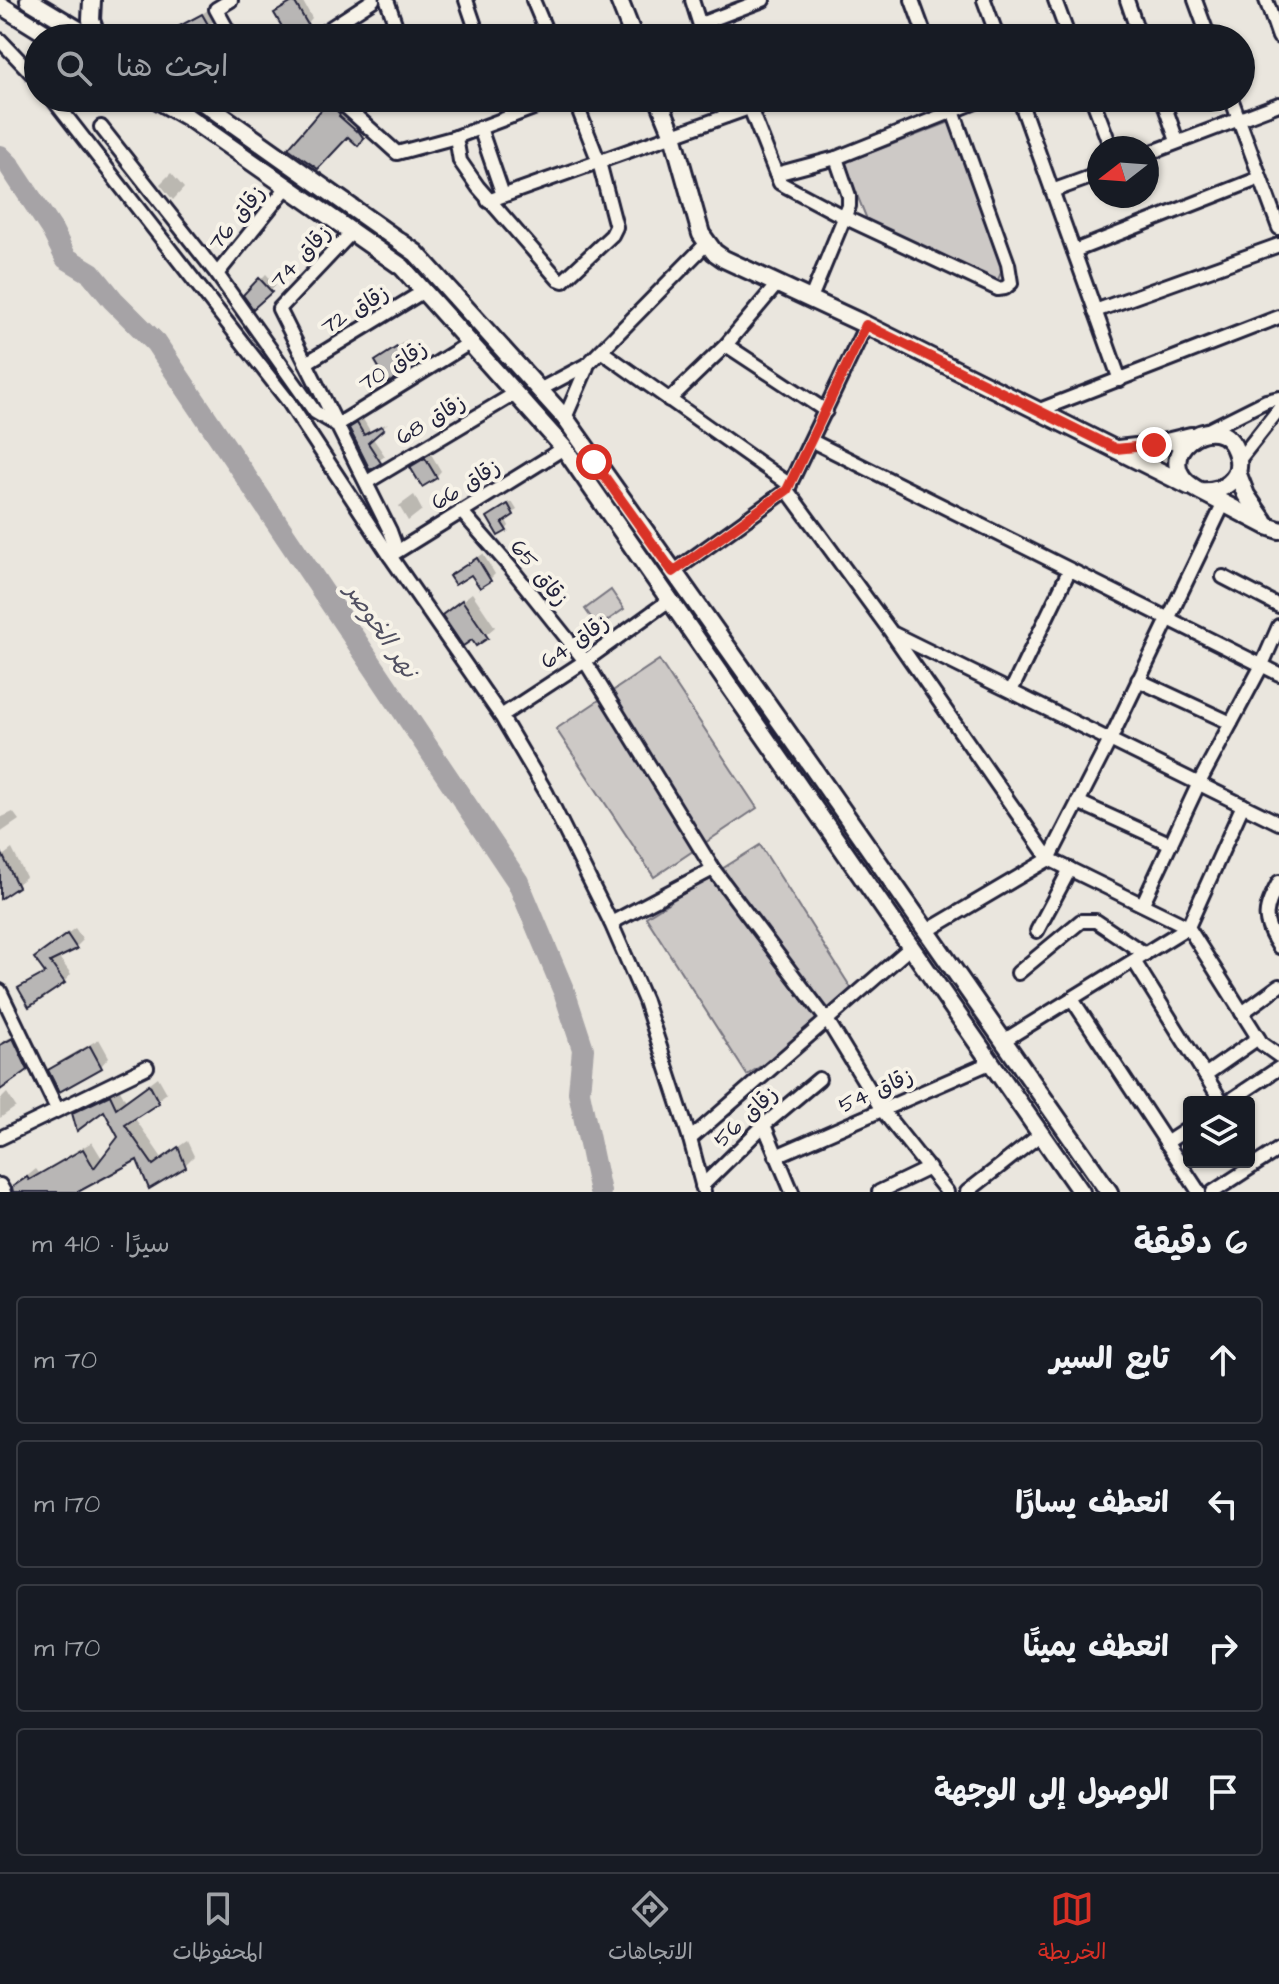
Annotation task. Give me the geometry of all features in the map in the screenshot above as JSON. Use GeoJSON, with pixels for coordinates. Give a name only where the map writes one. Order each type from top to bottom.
{"type":"FeatureCollection","features":[{"type":"Feature","properties":{"kind":"main road"},"geometry":{"type":"LineString","coordinates":[[29,0],[71,24]]}},
{"type":"Feature","properties":{"kind":"main road"},"geometry":{"type":"LineString","coordinates":[[92,0],[92,24]]}},
{"type":"Feature","properties":{"kind":"main road"},"geometry":{"type":"LineString","coordinates":[[619,0],[628,24]]}},
{"type":"Feature","properties":{"kind":"main road"},"geometry":{"type":"LineString","coordinates":[[0,5],[31,24]]}},
{"type":"Feature","properties":{"kind":"main road"},"geometry":{"type":"LineString","coordinates":[[178,112],[402,267],[564,448],[1081,1192]]}},
{"type":"Feature","properties":{"kind":"main road"},"geometry":{"type":"LineString","coordinates":[[224,112],[416,253],[565,418],[1109,1192]]}},
{"type":"Feature","properties":{"kind":"main road"},"geometry":{"type":"LineString","coordinates":[[664,112],[698,223],[707,243],[724,259],[811,298],[1273,528]]}},
{"type":"Feature","properties":{"kind":"main road"},"geometry":{"type":"LineString","coordinates":[[1116,449],[1154,445],[1214,432],[1231,442],[1252,506],[1273,528]]}},
{"type":"Feature","properties":{"kind":"main road"},"geometry":{"type":"LineString","coordinates":[[1198,434],[1183,444],[1178,455],[1182,477],[1194,489],[1211,492],[1222,489],[1231,482],[1238,467]]}},
{"type":"Feature","properties":{"kind":"street"},"geometry":{"type":"LineString","coordinates":[[224,24],[216,9],[231,0]]}},
{"type":"Feature","properties":{"kind":"street"},"geometry":{"type":"LineString","coordinates":[[336,24],[373,0]]}},
{"type":"Feature","properties":{"kind":"street"},"geometry":{"type":"LineString","coordinates":[[387,0],[395,24]]}},
{"type":"Feature","properties":{"kind":"street"},"geometry":{"type":"LineString","coordinates":[[466,0],[474,24]]}},
{"type":"Feature","properties":{"kind":"street"},"geometry":{"type":"LineString","coordinates":[[533,0],[543,24]]}},
{"type":"Feature","properties":{"kind":"street"},"geometry":{"type":"LineString","coordinates":[[692,0],[700,24],[763,0]]}},
{"type":"Feature","properties":{"kind":"street"},"geometry":{"type":"LineString","coordinates":[[912,0],[921,24]]}},
{"type":"Feature","properties":{"kind":"street"},"geometry":{"type":"LineString","coordinates":[[984,0],[993,24]]}},
{"type":"Feature","properties":{"kind":"street"},"geometry":{"type":"LineString","coordinates":[[1055,0],[1064,24]]}},
{"type":"Feature","properties":{"kind":"street"},"geometry":{"type":"LineString","coordinates":[[1127,0],[1135,24]]}},
{"type":"Feature","properties":{"kind":"street"},"geometry":{"type":"LineString","coordinates":[[1195,0],[1204,24]]}},
{"type":"Feature","properties":{"kind":"street"},"geometry":{"type":"LineString","coordinates":[[1271,2],[1279,37]]}},
{"type":"Feature","properties":{"kind":"street"},"geometry":{"type":"LineString","coordinates":[[0,40],[24,65]]}},
{"type":"Feature","properties":{"kind":"street"},"geometry":{"type":"LineString","coordinates":[[1159,149],[1279,104]]}},
{"type":"Feature","properties":{"kind":"street"},"geometry":{"type":"LineString","coordinates":[[63,112],[288,401],[501,716],[546,792],[611,923],[645,1001],[703,1189]]}},
{"type":"Feature","properties":{"kind":"street"},"geometry":{"type":"LineString","coordinates":[[352,112],[397,153],[456,137],[523,112]]}},
{"type":"Feature","properties":{"kind":"street"},"geometry":{"type":"LineString","coordinates":[[510,112],[512,116]]}},
{"type":"Feature","properties":{"kind":"street"},"geometry":{"type":"LineString","coordinates":[[456,137],[460,161],[488,201],[563,281],[616,227],[599,162],[579,112]]}},
{"type":"Feature","properties":{"kind":"street"},"geometry":{"type":"LineString","coordinates":[[725,112],[726,116]]}},
{"type":"Feature","properties":{"kind":"street"},"geometry":{"type":"LineString","coordinates":[[488,201],[738,112]]}},
{"type":"Feature","properties":{"kind":"street"},"geometry":{"type":"LineString","coordinates":[[752,112],[780,183],[844,217],[998,289],[1005,288],[1011,283],[1008,264],[953,112]]}},
{"type":"Feature","properties":{"kind":"street"},"geometry":{"type":"LineString","coordinates":[[776,174],[836,158],[951,112]]}},
{"type":"Feature","properties":{"kind":"street"},"geometry":{"type":"LineString","coordinates":[[1024,112],[1120,380]]}},
{"type":"Feature","properties":{"kind":"street"},"geometry":{"type":"LineString","coordinates":[[1097,112],[1106,136]]}},
{"type":"Feature","properties":{"kind":"street"},"geometry":{"type":"LineString","coordinates":[[1167,112],[1177,141]]}},
{"type":"Feature","properties":{"kind":"street"},"geometry":{"type":"LineString","coordinates":[[1236,112],[1279,228]]}},
{"type":"Feature","properties":{"kind":"street"},"geometry":{"type":"LineString","coordinates":[[101,127],[217,274],[315,412],[337,425]]}},
{"type":"Feature","properties":{"kind":"street"},"geometry":{"type":"LineString","coordinates":[[480,128],[503,195]]}},
{"type":"Feature","properties":{"kind":"street"},"geometry":{"type":"LineString","coordinates":[[811,298],[844,217],[849,196],[836,158]]}},
{"type":"Feature","properties":{"kind":"street"},"geometry":{"type":"LineString","coordinates":[[1052,191],[1087,178]]}},
{"type":"Feature","properties":{"kind":"street"},"geometry":{"type":"LineString","coordinates":[[1074,251],[1260,178]]}},
{"type":"Feature","properties":{"kind":"street","name":"زقاق 76"},"geometry":{"type":"LineString","coordinates":[[217,274],[287,187]]}},
{"type":"Feature","properties":{"kind":"street","name":"زقاق 74"},"geometry":{"type":"LineString","coordinates":[[306,363],[279,309],[352,232]]}},
{"type":"Feature","properties":{"kind":"street"},"geometry":{"type":"LineString","coordinates":[[541,389],[588,364],[707,243]]}},
{"type":"Feature","properties":{"kind":"street"},"geometry":{"type":"LineString","coordinates":[[1095,311],[1279,245]]}},
{"type":"Feature","properties":{"kind":"street"},"geometry":{"type":"LineString","coordinates":[[669,400],[726,345],[778,283]]}},
{"type":"Feature","properties":{"kind":"street","name":"زقاق 72"},"geometry":{"type":"LineString","coordinates":[[306,363],[424,291]]}},
{"type":"Feature","properties":{"kind":"street"},"geometry":{"type":"LineString","coordinates":[[1037,411],[1279,317]]}},
{"type":"Feature","properties":{"kind":"street"},"geometry":{"type":"LineString","coordinates":[[673,572],[789,488],[866,325]]}},
{"type":"Feature","properties":{"kind":"street","name":"زقاق 70"},"geometry":{"type":"LineString","coordinates":[[337,425],[471,342]]}},
{"type":"Feature","properties":{"kind":"street"},"geometry":{"type":"LineString","coordinates":[[726,345],[826,411]]}},
{"type":"Feature","properties":{"kind":"street"},"geometry":{"type":"LineString","coordinates":[[601,351],[789,488],[1049,859],[1188,927],[1262,1044],[1279,1056]]}},
{"type":"Feature","properties":{"kind":"street"},"geometry":{"type":"LineString","coordinates":[[306,363],[394,542],[390,556]]}},
{"type":"Feature","properties":{"kind":"street"},"geometry":{"type":"LineString","coordinates":[[565,418],[588,364]]}},
{"type":"Feature","properties":{"kind":"street","name":"زقاق 68"},"geometry":{"type":"LineString","coordinates":[[367,482],[516,393]]}},
{"type":"Feature","properties":{"kind":"street"},"geometry":{"type":"LineString","coordinates":[[1198,434],[1266,401],[1279,398]]}},
{"type":"Feature","properties":{"kind":"street"},"geometry":{"type":"LineString","coordinates":[[1238,467],[1279,409]]}},
{"type":"Feature","properties":{"kind":"street"},"geometry":{"type":"LineString","coordinates":[[812,441],[1279,674]]}},
{"type":"Feature","properties":{"kind":"street","name":"زقاق 66"},"geometry":{"type":"LineString","coordinates":[[390,556],[564,448]]}},
{"type":"Feature","properties":{"kind":"street"},"geometry":{"type":"LineString","coordinates":[[927,931],[1049,859],[1224,503]]}},
{"type":"Feature","properties":{"kind":"street","name":"زقاق 65"},"geometry":{"type":"LineString","coordinates":[[461,511],[585,661],[713,869],[827,1020],[882,1110],[947,1192]]}},
{"type":"Feature","properties":{"kind":"street"},"geometry":{"type":"LineString","coordinates":[[1011,691],[1069,571]]}},
{"type":"Feature","properties":{"kind":"street"},"geometry":{"type":"LineString","coordinates":[[1223,577],[1279,606]]}},
{"type":"Feature","properties":{"kind":"street","name":"زقاق 64"},"geometry":{"type":"LineString","coordinates":[[501,716],[671,599]]}},
{"type":"Feature","properties":{"kind":"street"},"geometry":{"type":"LineString","coordinates":[[1143,903],[1199,783],[1261,667],[1279,626]]}},
{"type":"Feature","properties":{"kind":"street"},"geometry":{"type":"LineString","coordinates":[[891,632],[1279,823]]}},
{"type":"Feature","properties":{"kind":"street"},"geometry":{"type":"LineString","coordinates":[[1138,680],[1231,723]]}},
{"type":"Feature","properties":{"kind":"street"},"geometry":{"type":"LineString","coordinates":[[1078,802],[1171,844]]}},
{"type":"Feature","properties":{"kind":"street"},"geometry":{"type":"LineString","coordinates":[[1003,1041],[1188,927],[1243,805]]}},
{"type":"Feature","properties":{"kind":"street"},"geometry":{"type":"LineString","coordinates":[[611,923],[713,869]]}},
{"type":"Feature","properties":{"kind":"street"},"geometry":{"type":"LineString","coordinates":[[1037,931],[1070,869]]}},
{"type":"Feature","properties":{"kind":"street"},"geometry":{"type":"LineString","coordinates":[[1279,882],[1274,904],[1265,920],[1279,947]]}},
{"type":"Feature","properties":{"kind":"street"},"geometry":{"type":"LineString","coordinates":[[1018,973],[1081,921],[1096,921],[1139,958],[1218,1096]]}},
{"type":"Feature","properties":{"kind":"street"},"geometry":{"type":"LineString","coordinates":[[690,1139],[912,946]]}},
{"type":"Feature","properties":{"kind":"street"},"geometry":{"type":"LineString","coordinates":[[1242,1013],[1279,986]]}},
{"type":"Feature","properties":{"kind":"street"},"geometry":{"type":"LineString","coordinates":[[0,991],[57,1109]]}},
{"type":"Feature","properties":{"kind":"street"},"geometry":{"type":"LineString","coordinates":[[1072,999],[1199,1192]]}},
{"type":"Feature","properties":{"kind":"street"},"geometry":{"type":"LineString","coordinates":[[1205,1075],[1258,1038]]}},
{"type":"Feature","properties":{"kind":"street","name":"زقاق 54"},"geometry":{"type":"LineString","coordinates":[[776,1156],[992,1062]]}},
{"type":"Feature","properties":{"kind":"street"},"geometry":{"type":"LineString","coordinates":[[0,1138],[147,1067]]}},
{"type":"Feature","properties":{"kind":"street"},"geometry":{"type":"LineString","coordinates":[[1237,1096],[1279,1068]]}},
{"type":"Feature","properties":{"kind":"street","name":"زقاق 56"},"geometry":{"type":"LineString","coordinates":[[703,1189],[764,1125],[819,1079]]}},
{"type":"Feature","properties":{"kind":"street"},"geometry":{"type":"LineString","coordinates":[[764,1125],[792,1192]]}},
{"type":"Feature","properties":{"kind":"street"},"geometry":{"type":"LineString","coordinates":[[1166,1143],[1183,1132]]}},
{"type":"Feature","properties":{"kind":"street"},"geometry":{"type":"LineString","coordinates":[[967,1192],[1041,1134]]}},
{"type":"Feature","properties":{"kind":"street"},"geometry":{"type":"LineString","coordinates":[[1213,1192],[1279,1149]]}},
{"type":"Feature","properties":{"kind":"street"},"geometry":{"type":"LineString","coordinates":[[879,1192],[929,1168]]}},
{"type":"Feature","properties":{"kind":"shaded area"},"geometry":{"type":"Polygon","coordinates":[[[950,122],[1004,266],[997,282],[868,222],[844,163],[950,122]]]}},
{"type":"Feature","properties":{"kind":"shaded area"},"geometry":{"type":"Polygon","coordinates":[[[611,590],[624,609],[598,627],[585,609],[611,590]]]}},
{"type":"Feature","properties":{"kind":"shaded area"},"geometry":{"type":"Polygon","coordinates":[[[659,660],[757,808],[654,877],[556,729],[659,660]]]}},
{"type":"Feature","properties":{"kind":"shaded area"},"geometry":{"type":"Polygon","coordinates":[[[760,845],[860,1002],[747,1075],[646,917],[760,845]]]}},
{"type":"Feature","properties":{"kind":"building"},"geometry":{"type":"Polygon","coordinates":[[[294,1],[307,24],[280,24],[274,13],[294,1]]]}},
{"type":"Feature","properties":{"kind":"building"},"geometry":{"type":"Polygon","coordinates":[[[202,14],[208,24],[183,24],[202,14]]]}},
{"type":"Feature","properties":{"kind":"building"},"geometry":{"type":"Polygon","coordinates":[[[319,112],[338,112],[364,139],[358,146],[348,137],[318,169],[288,148],[319,112]]]}},
{"type":"Feature","properties":{"kind":"building"},"geometry":{"type":"Polygon","coordinates":[[[259,278],[272,292],[253,309],[243,295],[259,278]]]}},
{"type":"Feature","properties":{"kind":"building"},"geometry":{"type":"Polygon","coordinates":[[[397,347],[411,369],[388,383],[375,361],[397,347]]]}},
{"type":"Feature","properties":{"kind":"building"},"geometry":{"type":"Polygon","coordinates":[[[357,423],[364,435],[381,426],[384,429],[368,443],[381,463],[370,470],[349,428],[357,423]]]}},
{"type":"Feature","properties":{"kind":"building"},"geometry":{"type":"Polygon","coordinates":[[[425,458],[437,478],[422,487],[410,467],[425,458]]]}},
{"type":"Feature","properties":{"kind":"building"},"geometry":{"type":"Polygon","coordinates":[[[508,504],[514,515],[502,523],[507,531],[498,536],[487,517],[508,504]]]}},
{"type":"Feature","properties":{"kind":"building"},"geometry":{"type":"Polygon","coordinates":[[[477,558],[491,581],[480,588],[471,575],[455,585],[449,576],[477,558]]]}},
{"type":"Feature","properties":{"kind":"building"},"geometry":{"type":"Polygon","coordinates":[[[462,600],[488,638],[476,646],[472,640],[463,646],[442,615],[462,600]]]}},
{"type":"Feature","properties":{"kind":"building"},"geometry":{"type":"Polygon","coordinates":[[[0,850],[18,887],[0,899],[0,850]]]}},
{"type":"Feature","properties":{"kind":"building"},"geometry":{"type":"Polygon","coordinates":[[[67,934],[77,949],[50,962],[65,983],[29,1007],[18,988],[45,973],[34,958],[67,934]]]}},
{"type":"Feature","properties":{"kind":"building"},"geometry":{"type":"Polygon","coordinates":[[[13,1038],[28,1070],[0,1090],[0,1045],[13,1038]]]}},
{"type":"Feature","properties":{"kind":"building"},"geometry":{"type":"Polygon","coordinates":[[[90,1046],[102,1068],[59,1092],[48,1070],[90,1046]]]}},
{"type":"Feature","properties":{"kind":"building"},"geometry":{"type":"Polygon","coordinates":[[[149,1084],[159,1103],[125,1125],[153,1165],[178,1147],[186,1167],[149,1189],[137,1160],[78,1192],[13,1192],[12,1187],[27,1177],[29,1180],[83,1149],[94,1168],[118,1137],[104,1111],[77,1131],[72,1113],[110,1095],[116,1108],[149,1084]]]}},
{"type":"Feature","properties":{"kind":"waterway","name":"نهر الخوصر"},"geometry":{"type":"LineString","coordinates":[[0,156],[52,230],[66,258],[91,273],[156,343],[518,882],[565,994],[583,1049],[579,1092],[600,1192]]}},
{"type":"Feature","properties":{"kind":"route"},"geometry":{"type":"LineString","coordinates":[[594,462],[673,572],[787,490],[866,325],[1116,449],[1154,445]]}}]}
